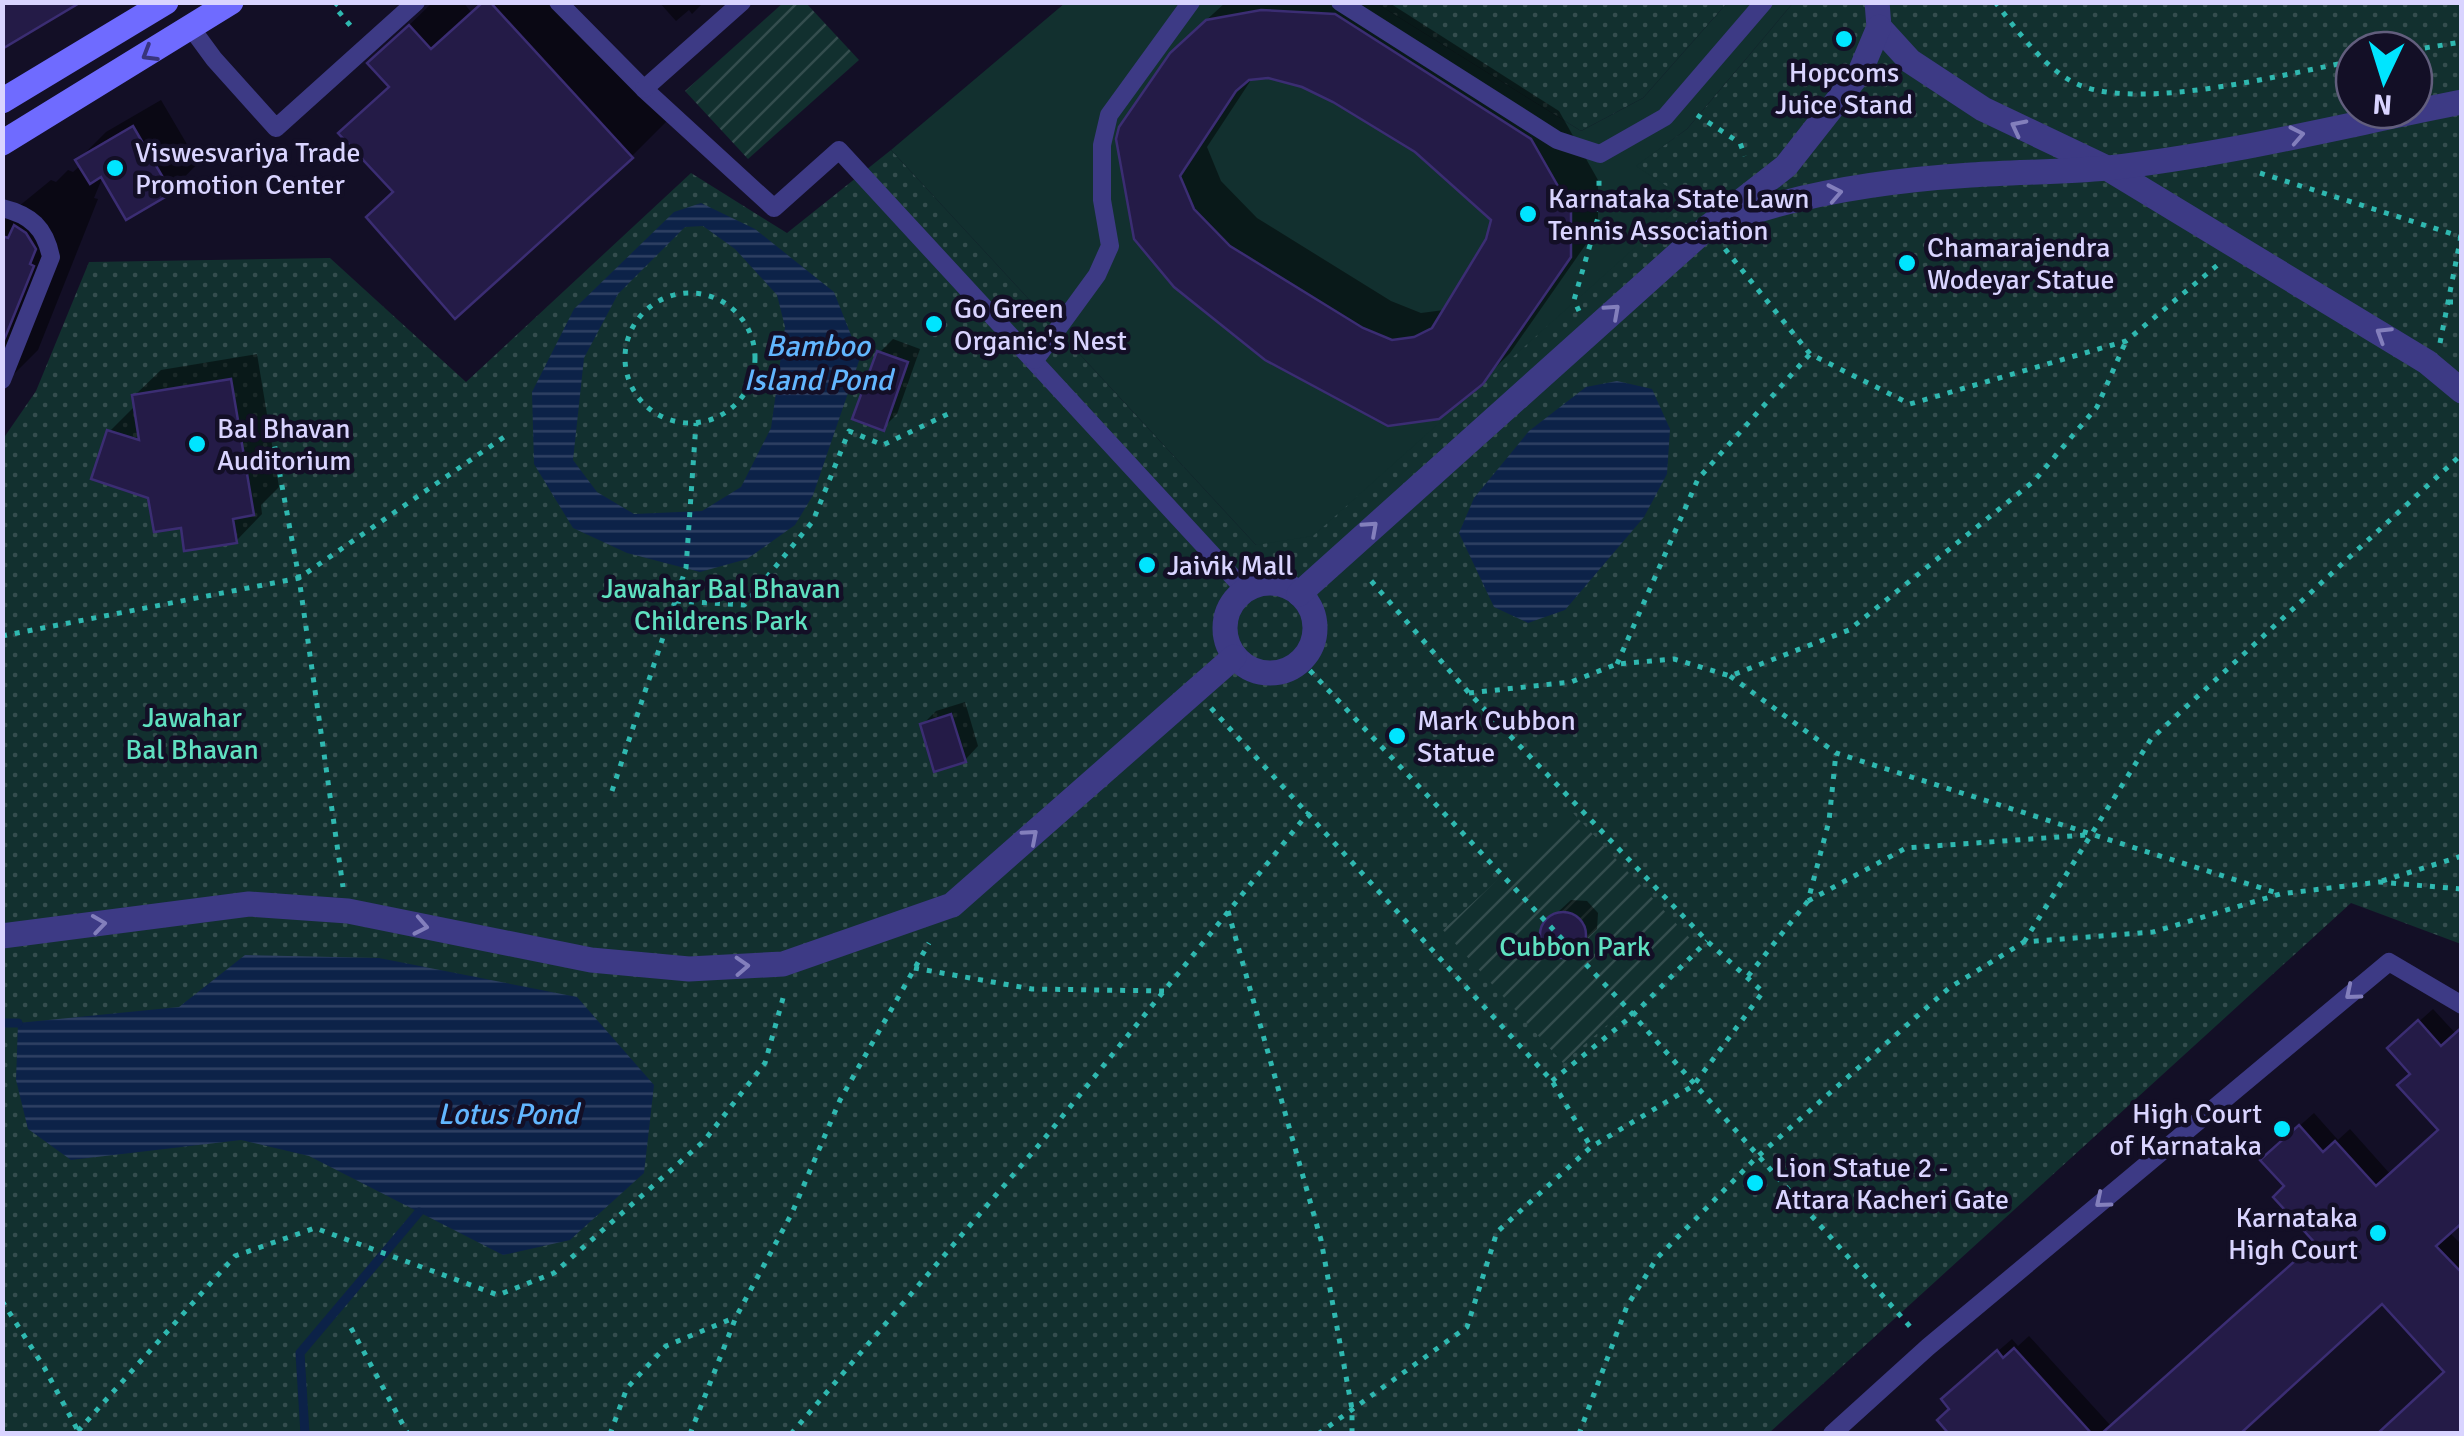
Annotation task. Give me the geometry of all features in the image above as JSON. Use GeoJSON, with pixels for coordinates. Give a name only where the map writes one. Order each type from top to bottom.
{"type":"FeatureCollection","features":[{"type":"Feature","properties":{"kind":"main road"},"geometry":{"type":"LineString","coordinates":[[2,101],[166,2]]}},
{"type":"Feature","properties":{"kind":"main road"},"geometry":{"type":"LineString","coordinates":[[2,143],[231,2]]}},
{"type":"Feature","properties":{"kind":"street"},"geometry":{"type":"LineString","coordinates":[[1878,15],[1910,61],[1982,109],[2107,168],[2427,362],[2462,391]]}},
{"type":"Feature","properties":{"kind":"street"},"geometry":{"type":"LineString","coordinates":[[1299,594],[1708,227],[1786,166],[1860,72],[1878,15]]}},
{"type":"Feature","properties":{"kind":"street"},"geometry":{"type":"LineString","coordinates":[[1708,227],[1760,208],[1859,188],[1966,175],[2107,168],[2202,154],[2462,102]]}},
{"type":"Feature","properties":{"kind":"street"},"geometry":{"type":"LineString","coordinates":[[1274,582],[1299,594],[1314,615],[1315,632],[1310,650],[1301,661],[1283,672],[1266,673],[1248,668],[1234,657],[1226,642],[1224,624],[1229,607],[1244,590],[1274,582]]}},
{"type":"Feature","properties":{"kind":"street"},"geometry":{"type":"LineString","coordinates":[[2,936],[249,904],[348,911],[591,960],[688,969],[783,964],[952,904],[1234,657]]}},
{"type":"Feature","properties":{"kind":"lane"},"geometry":{"type":"LineString","coordinates":[[192,28],[220,66],[276,128],[416,2]]}},
{"type":"Feature","properties":{"kind":"lane"},"geometry":{"type":"LineString","coordinates":[[558,2],[774,208],[839,150],[1244,590]]}},
{"type":"Feature","properties":{"kind":"lane"},"geometry":{"type":"LineString","coordinates":[[644,88],[742,2]]}},
{"type":"Feature","properties":{"kind":"lane"},"geometry":{"type":"LineString","coordinates":[[1035,360],[1097,276],[1110,246],[1102,200],[1102,145],[1109,115],[1190,2]]}},
{"type":"Feature","properties":{"kind":"lane"},"geometry":{"type":"LineString","coordinates":[[1340,2],[1557,140],[1600,154],[1665,117],[1764,2]]}},
{"type":"Feature","properties":{"kind":"lane"},"geometry":{"type":"LineString","coordinates":[[2,208],[38,223],[48,238],[51,257],[2,380]]}},
{"type":"Feature","properties":{"kind":"lane"},"geometry":{"type":"LineString","coordinates":[[1832,1434],[1928,1346],[2389,962],[2462,1005]]}},
{"type":"Feature","properties":{"kind":"path"},"geometry":{"type":"LineString","coordinates":[[338,2],[334,6],[367,46]]}},
{"type":"Feature","properties":{"kind":"path"},"geometry":{"type":"LineString","coordinates":[[1995,2],[2032,50],[2080,86],[2130,96],[2236,84],[2334,65]]}},
{"type":"Feature","properties":{"kind":"path"},"geometry":{"type":"LineString","coordinates":[[2434,46],[2462,42]]}},
{"type":"Feature","properties":{"kind":"path"},"geometry":{"type":"LineString","coordinates":[[1678,102],[1740,143],[1744,156]]}},
{"type":"Feature","properties":{"kind":"path"},"geometry":{"type":"LineString","coordinates":[[1579,310],[1574,300],[1599,214],[1600,154]]}},
{"type":"Feature","properties":{"kind":"path"},"geometry":{"type":"LineString","coordinates":[[2249,169],[2461,236],[2440,343],[2427,362]]}},
{"type":"Feature","properties":{"kind":"path"},"geometry":{"type":"LineString","coordinates":[[1708,227],[1810,354],[1910,404],[2126,341],[2216,268],[2223,258]]}},
{"type":"Feature","properties":{"kind":"path"},"geometry":{"type":"LineString","coordinates":[[679,294],[711,296],[725,303],[738,313],[754,343],[756,360],[745,394],[719,417],[696,423],[668,420],[652,412],[629,384],[624,367],[629,332],[638,318],[664,298],[679,294]]}},
{"type":"Feature","properties":{"kind":"path"},"geometry":{"type":"LineString","coordinates":[[2448,302],[2462,302]]}},
{"type":"Feature","properties":{"kind":"path"},"geometry":{"type":"LineString","coordinates":[[1730,676],[1849,630],[2034,481],[2098,407],[2126,341]]}},
{"type":"Feature","properties":{"kind":"path"},"geometry":{"type":"LineString","coordinates":[[1617,664],[1698,480],[1810,354]]}},
{"type":"Feature","properties":{"kind":"path"},"geometry":{"type":"LineString","coordinates":[[676,601],[744,606],[813,522],[849,431],[883,445],[950,413]]}},
{"type":"Feature","properties":{"kind":"path"},"geometry":{"type":"LineString","coordinates":[[270,421],[299,578],[348,911]]}},
{"type":"Feature","properties":{"kind":"path"},"geometry":{"type":"LineString","coordinates":[[612,791],[686,568],[696,423]]}},
{"type":"Feature","properties":{"kind":"path"},"geometry":{"type":"LineString","coordinates":[[2,636],[299,578],[504,437]]}},
{"type":"Feature","properties":{"kind":"path"},"geometry":{"type":"LineString","coordinates":[[1579,1434],[1627,1306],[1657,1258],[1758,1157],[1949,988],[2024,942],[2150,739],[2462,454]]}},
{"type":"Feature","properties":{"kind":"path"},"geometry":{"type":"LineString","coordinates":[[1318,1434],[1467,1327],[1497,1232],[1591,1147],[1693,1086],[1763,992],[1706,942],[1468,693],[1366,576]]}},
{"type":"Feature","properties":{"kind":"path"},"geometry":{"type":"LineString","coordinates":[[1468,693],[1571,682],[1617,664],[1674,659],[1730,676],[1836,753],[2280,894]]}},
{"type":"Feature","properties":{"kind":"path"},"geometry":{"type":"LineString","coordinates":[[1301,661],[1633,1015],[1928,1346]]}},
{"type":"Feature","properties":{"kind":"path"},"geometry":{"type":"LineString","coordinates":[[1208,705],[1552,1081],[1591,1147]]}},
{"type":"Feature","properties":{"kind":"path"},"geometry":{"type":"LineString","coordinates":[[1808,901],[1829,821],[1836,753]]}},
{"type":"Feature","properties":{"kind":"path"},"geometry":{"type":"LineString","coordinates":[[791,1434],[1044,1139],[1309,812]]}},
{"type":"Feature","properties":{"kind":"path"},"geometry":{"type":"LineString","coordinates":[[1748,976],[1808,901],[1906,848],[2092,834]]}},
{"type":"Feature","properties":{"kind":"path"},"geometry":{"type":"LineString","coordinates":[[2024,942],[2153,932],[2280,894],[2379,882],[2462,856]]}},
{"type":"Feature","properties":{"kind":"path"},"geometry":{"type":"LineString","coordinates":[[2379,882],[2462,889]]}},
{"type":"Feature","properties":{"kind":"path"},"geometry":{"type":"LineString","coordinates":[[690,1434],[736,1316],[792,1213],[840,1100],[952,904]]}},
{"type":"Feature","properties":{"kind":"path"},"geometry":{"type":"LineString","coordinates":[[1228,911],[1322,1240],[1352,1409],[1352,1434]]}},
{"type":"Feature","properties":{"kind":"path"},"geometry":{"type":"LineString","coordinates":[[1552,1081],[1633,1015],[1706,942]]}},
{"type":"Feature","properties":{"kind":"path"},"geometry":{"type":"LineString","coordinates":[[2,1301],[79,1432],[235,1256],[315,1228],[498,1295],[554,1273],[704,1141],[766,1062],[788,978],[783,964]]}},
{"type":"Feature","properties":{"kind":"path"},"geometry":{"type":"LineString","coordinates":[[914,968],[1032,989],[1164,991]]}},
{"type":"Feature","properties":{"kind":"path"},"geometry":{"type":"LineString","coordinates":[[610,1434],[627,1388],[666,1346],[736,1316]]}},
{"type":"Feature","properties":{"kind":"path"},"geometry":{"type":"LineString","coordinates":[[352,1328],[408,1434]]}},
{"type":"Feature","properties":{"kind":"green space"},"geometry":{"type":"Polygon","coordinates":[[[783,3],[806,3],[859,60],[748,159],[685,91],[783,3]]]}},
{"type":"Feature","properties":{"kind":"green space"},"geometry":{"type":"Polygon","coordinates":[[[1065,3],[1376,3],[1581,131],[1643,98],[1727,3],[1793,3],[1687,129],[1636,166],[1688,200],[1313,536],[1256,545],[891,150],[1065,3]]]}},
{"type":"Feature","properties":{"kind":"green space"},"geometry":{"type":"Polygon","coordinates":[[[1376,3],[1727,3],[1643,98],[1581,131],[1376,3]]]}},
{"type":"Feature","properties":{"kind":"green space","name":"Cubbon Park"},"geometry":{"type":"Polygon","coordinates":[[[1793,3],[2461,3],[2461,944],[2351,903],[1769,1433],[3,1434],[3,439],[36,391],[89,262],[330,258],[466,382],[691,173],[787,233],[891,150],[1256,545],[1687,200],[1635,166],[1687,129],[1793,3]]]}},
{"type":"Feature","properties":{"kind":"green space"},"geometry":{"type":"Polygon","coordinates":[[[1572,812],[1698,947],[1563,1063],[1443,930],[1572,812]]]}},
{"type":"Feature","properties":{"kind":"water","name":"Bamboo Island Pond"},"geometry":{"type":"Polygon","coordinates":[[[701,203],[755,229],[834,292],[860,358],[813,495],[795,525],[747,559],[700,572],[627,553],[573,528],[534,464],[532,392],[574,309],[674,212],[701,203]],[[703,226],[685,227],[618,294],[584,358],[573,460],[597,492],[634,514],[702,511],[741,487],[771,428],[785,327],[777,295],[735,249],[703,226]]]}},
{"type":"Feature","properties":{"kind":"water"},"geometry":{"type":"Polygon","coordinates":[[[1617,381],[1652,389],[1670,429],[1667,474],[1644,517],[1565,610],[1528,623],[1494,607],[1459,533],[1474,498],[1529,431],[1586,387],[1617,381]]]}},
{"type":"Feature","properties":{"kind":"water","name":"Lotus Pond"},"geometry":{"type":"Polygon","coordinates":[[[245,955],[379,958],[577,997],[654,1085],[644,1173],[570,1240],[503,1255],[309,1156],[241,1140],[71,1160],[28,1129],[16,1080],[18,1023],[179,1007],[245,955]]]}},
{"type":"Feature","properties":{"kind":"building"},"geometry":{"type":"Polygon","coordinates":[[[2,2],[81,2],[2,49],[2,2]]]}},
{"type":"Feature","properties":{"kind":"building"},"geometry":{"type":"Polygon","coordinates":[[[483,2],[490,2],[633,158],[455,319],[366,217],[393,192],[338,133],[389,87],[367,63],[409,25],[431,49],[483,2]]]}},
{"type":"Feature","properties":{"kind":"building","name":"Karnataka State Lawn Tennis Association"},"geometry":{"type":"Polygon","coordinates":[[[1261,10],[1335,14],[1531,139],[1571,209],[1571,257],[1483,384],[1439,419],[1388,426],[1265,360],[1174,287],[1134,239],[1116,139],[1119,127],[1170,53],[1206,20],[1261,10]],[[1268,78],[1249,80],[1236,91],[1180,176],[1194,209],[1230,246],[1363,328],[1392,340],[1414,337],[1432,328],[1486,239],[1491,220],[1415,152],[1302,87],[1268,78]]]}},
{"type":"Feature","properties":{"kind":"building","name":"Viswesvariya Trade Promotion Center"},"geometry":{"type":"Polygon","coordinates":[[[133,126],[172,193],[126,220],[101,177],[90,184],[75,160],[133,126]]]}},
{"type":"Feature","properties":{"kind":"building"},"geometry":{"type":"Polygon","coordinates":[[[14,225],[26,233],[36,249],[30,264],[34,266],[2,345],[2,236],[8,238],[14,225]]]}},
{"type":"Feature","properties":{"kind":"building"},"geometry":{"type":"Polygon","coordinates":[[[877,351],[908,362],[884,431],[852,419],[877,351]]]}},
{"type":"Feature","properties":{"kind":"building"},"geometry":{"type":"Polygon","coordinates":[[[231,379],[254,515],[233,519],[237,543],[184,551],[181,528],[154,532],[148,498],[91,479],[107,430],[139,440],[132,395],[231,379]]]}},
{"type":"Feature","properties":{"kind":"building"},"geometry":{"type":"Polygon","coordinates":[[[951,714],[966,762],[934,772],[920,724],[951,714]]]}},
{"type":"Feature","properties":{"kind":"building"},"geometry":{"type":"Polygon","coordinates":[[[1563,912],[1579,919],[1586,935],[1579,951],[1563,958],[1547,951],[1540,935],[1547,919],[1563,912]]]}},
{"type":"Feature","properties":{"kind":"building","name":"Karnataka High Court"},"geometry":{"type":"Polygon","coordinates":[[[2418,1020],[2441,1046],[2462,1027],[2462,1223],[2436,1246],[2462,1273],[2462,1434],[2377,1434],[2444,1372],[2382,1304],[2240,1434],[2101,1434],[2315,1243],[2273,1197],[2284,1186],[2260,1160],[2299,1125],[2323,1152],[2335,1141],[2376,1186],[2438,1130],[2397,1085],[2410,1074],[2387,1048],[2418,1020]]]}},
{"type":"Feature","properties":{"kind":"building"},"geometry":{"type":"Polygon","coordinates":[[[2014,1348],[2092,1434],[1949,1434],[1937,1420],[1949,1409],[1941,1399],[1997,1350],[2003,1358],[2014,1348]]]}},
{"type":"Feature","properties":{"kind":"waterway"},"geometry":{"type":"LineString","coordinates":[[2,1023],[18,1023]]}},
{"type":"Feature","properties":{"kind":"waterway"},"geometry":{"type":"LineString","coordinates":[[305,1434],[300,1353],[419,1212]]}},
{"type":"Feature","properties":{"kind":"place","name":"Hopcoms Juice Stand"},"geometry":{"type":"Point","coordinates":[1844,39]}},
{"type":"Feature","properties":{"kind":"place","name":"Viswesvariya Trade Promotion Center"},"geometry":{"type":"Point","coordinates":[115,168]}},
{"type":"Feature","properties":{"kind":"place","name":"Karnataka State Lawn Tennis Association"},"geometry":{"type":"Point","coordinates":[1528,214]}},
{"type":"Feature","properties":{"kind":"place","name":"Chamarajendra Wodeyar Statue"},"geometry":{"type":"Point","coordinates":[1907,263]}},
{"type":"Feature","properties":{"kind":"place","name":"Go Green Organic's Nest"},"geometry":{"type":"Point","coordinates":[934,324]}},
{"type":"Feature","properties":{"kind":"place","name":"Bal Bhavan Auditorium"},"geometry":{"type":"Point","coordinates":[197,444]}},
{"type":"Feature","properties":{"kind":"place","name":"Jaivik Mall"},"geometry":{"type":"Point","coordinates":[1147,565]}},
{"type":"Feature","properties":{"kind":"place","name":"Mark Cubbon Statue"},"geometry":{"type":"Point","coordinates":[1397,736]}},
{"type":"Feature","properties":{"kind":"place","name":"High Court of Karnataka"},"geometry":{"type":"Point","coordinates":[2282,1129]}},
{"type":"Feature","properties":{"kind":"place","name":"Lion Statue 2 - Attara Kacheri Gate"},"geometry":{"type":"Point","coordinates":[1755,1183]}},
{"type":"Feature","properties":{"kind":"place","name":"Karnataka High Court"},"geometry":{"type":"Point","coordinates":[2378,1233]}},
{"type":"Feature","properties":{"kind":"park label","name":"Jawahar Bal Bhavan Childrens Park"},"geometry":{"type":"Point","coordinates":[721,604]}},
{"type":"Feature","properties":{"kind":"park label","name":"Jawahar Bal Bhavan"},"geometry":{"type":"Point","coordinates":[192,733]}}]}
